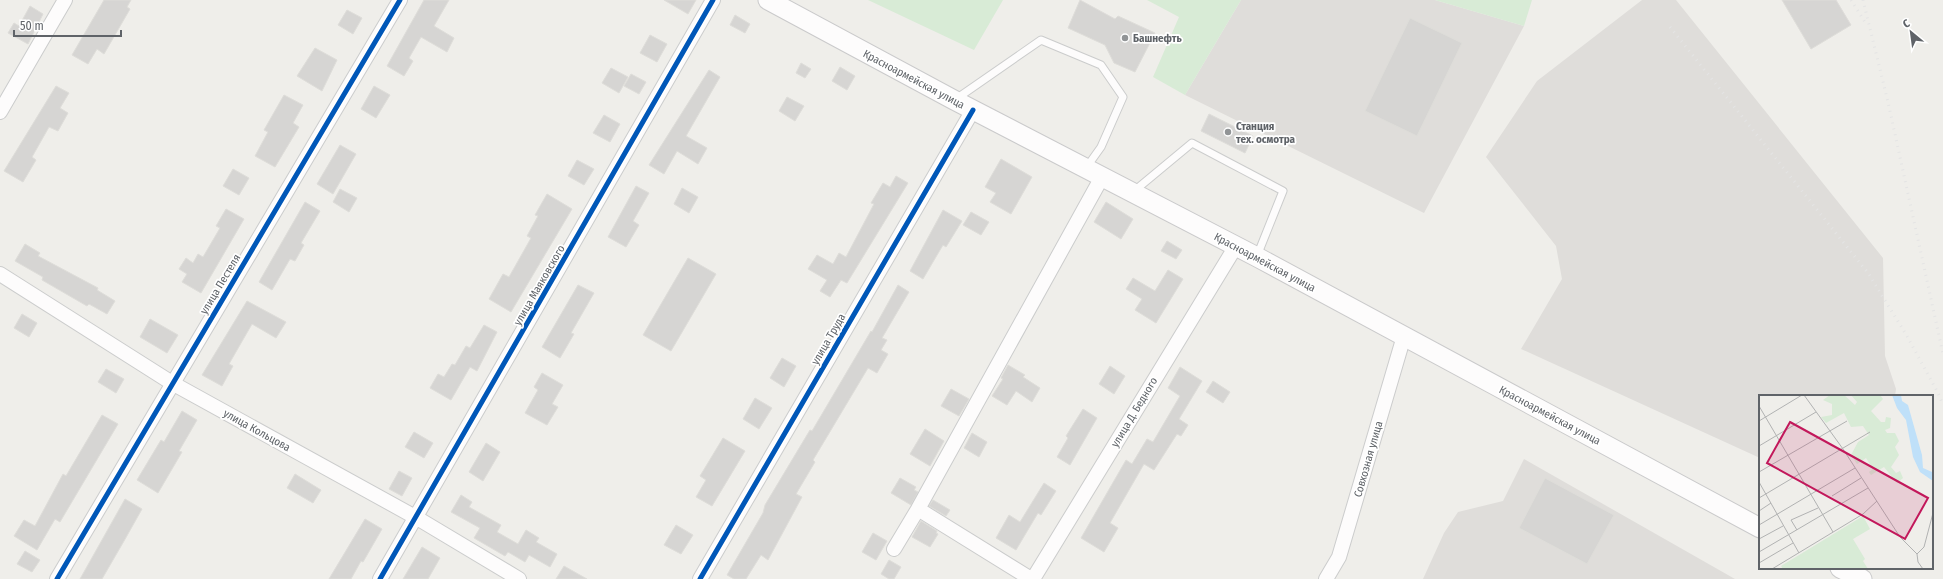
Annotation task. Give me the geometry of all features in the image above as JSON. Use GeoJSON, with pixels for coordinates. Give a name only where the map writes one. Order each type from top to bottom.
{"type":"FeatureCollection","features":[{"type":"Feature","properties":{"kind":"main road","name":"Красноармейская улица"},"geometry":{"type":"LineString","coordinates":[[768,0],[973,110],[1257,257],[1759,527]]}},
{"type":"Feature","properties":{"kind":"main road"},"geometry":{"type":"LineString","coordinates":[[1842,569],[1862,579]]}},
{"type":"Feature","properties":{"kind":"street"},"geometry":{"type":"LineString","coordinates":[[0,112],[65,0]]}},
{"type":"Feature","properties":{"kind":"street","name":"улица Пестеля"},"geometry":{"type":"LineString","coordinates":[[57,579],[400,0]]}},
{"type":"Feature","properties":{"kind":"street","name":"улица Маяковского"},"geometry":{"type":"LineString","coordinates":[[380,579],[417,518],[713,0]]}},
{"type":"Feature","properties":{"kind":"street","name":"улица Труда"},"geometry":{"type":"LineString","coordinates":[[700,579],[973,110]]}},
{"type":"Feature","properties":{"kind":"street"},"geometry":{"type":"LineString","coordinates":[[894,549],[918,509],[1102,177]]}},
{"type":"Feature","properties":{"kind":"street","name":"улица Д. Бедного"},"geometry":{"type":"LineString","coordinates":[[1032,579],[1236,246]]}},
{"type":"Feature","properties":{"kind":"street","name":"улица Кольцова"},"geometry":{"type":"LineString","coordinates":[[0,274],[172,383],[417,518],[519,579]]}},
{"type":"Feature","properties":{"kind":"street","name":"Совхозная улица"},"geometry":{"type":"LineString","coordinates":[[1326,579],[1339,557],[1404,336]]}},
{"type":"Feature","properties":{"kind":"street"},"geometry":{"type":"LineString","coordinates":[[918,509],[1032,579]]}},
{"type":"Feature","properties":{"kind":"lane"},"geometry":{"type":"LineString","coordinates":[[954,100],[1041,40],[1101,65],[1123,97],[1101,147],[1086,168]]}},
{"type":"Feature","properties":{"kind":"lane"},"geometry":{"type":"LineString","coordinates":[[1132,192],[1192,143],[1283,191],[1257,257]]}},
{"type":"Feature","properties":{"kind":"shaded area"},"geometry":{"type":"Polygon","coordinates":[[[1241,0],[1435,0],[1524,26],[1424,213],[1185,95],[1241,0]]]}},
{"type":"Feature","properties":{"kind":"shaded area"},"geometry":{"type":"Polygon","coordinates":[[[1642,0],[1676,0],[1883,258],[1885,356],[1896,389],[1895,395],[1759,395],[1759,458],[1521,349],[1562,279],[1556,246],[1486,157],[1537,81],[1642,0]]]}},
{"type":"Feature","properties":{"kind":"shaded area"},"geometry":{"type":"Polygon","coordinates":[[[1524,459],[1735,579],[1423,579],[1444,533],[1458,512],[1503,501],[1524,459]]]}},
{"type":"Feature","properties":{"kind":"green space"},"geometry":{"type":"Polygon","coordinates":[[[868,0],[1003,0],[974,50],[868,0]]]}},
{"type":"Feature","properties":{"kind":"green space"},"geometry":{"type":"Polygon","coordinates":[[[1147,0],[1241,0],[1185,95],[1153,77],[1179,17],[1147,0]]]}},
{"type":"Feature","properties":{"kind":"green space"},"geometry":{"type":"Polygon","coordinates":[[[1435,0],[1532,0],[1524,26],[1435,0]]]}},
{"type":"Feature","properties":{"kind":"building"},"geometry":{"type":"Polygon","coordinates":[[[104,0],[131,0],[127,7],[130,9],[104,54],[97,49],[88,64],[72,55],[104,0]]]}},
{"type":"Feature","properties":{"kind":"building"},"geometry":{"type":"Polygon","coordinates":[[[424,0],[449,0],[434,26],[454,38],[447,52],[421,37],[409,58],[413,61],[404,76],[387,66],[424,0]]]}},
{"type":"Feature","properties":{"kind":"building"},"geometry":{"type":"Polygon","coordinates":[[[664,0],[696,0],[688,14],[664,0]]]}},
{"type":"Feature","properties":{"kind":"building"},"geometry":{"type":"Polygon","coordinates":[[[1080,0],[1115,19],[1118,16],[1155,33],[1135,72],[1114,63],[1105,45],[1068,28],[1080,0]]]}},
{"type":"Feature","properties":{"kind":"building"},"geometry":{"type":"Polygon","coordinates":[[[1782,0],[1836,0],[1851,25],[1811,49],[1782,0]]]}},
{"type":"Feature","properties":{"kind":"building"},"geometry":{"type":"Polygon","coordinates":[[[30,6],[43,14],[28,44],[8,33],[14,23],[19,26],[30,6]]]}},
{"type":"Feature","properties":{"kind":"building"},"geometry":{"type":"Polygon","coordinates":[[[347,10],[362,18],[353,34],[338,25],[347,10]]]}},
{"type":"Feature","properties":{"kind":"building"},"geometry":{"type":"Polygon","coordinates":[[[735,15],[750,24],[745,33],[730,25],[735,15]]]}},
{"type":"Feature","properties":{"kind":"building"},"geometry":{"type":"Polygon","coordinates":[[[1410,18],[1462,43],[1417,136],[1365,111],[1410,18]]]}},
{"type":"Feature","properties":{"kind":"building"},"geometry":{"type":"Polygon","coordinates":[[[650,35],[667,44],[657,62],[640,53],[650,35]]]}},
{"type":"Feature","properties":{"kind":"building"},"geometry":{"type":"Polygon","coordinates":[[[315,48],[337,60],[322,91],[297,76],[315,48]]]}},
{"type":"Feature","properties":{"kind":"building"},"geometry":{"type":"Polygon","coordinates":[[[801,63],[811,69],[805,78],[796,73],[801,63]]]}},
{"type":"Feature","properties":{"kind":"building"},"geometry":{"type":"Polygon","coordinates":[[[840,67],[855,76],[847,90],[832,81],[840,67]]]}},
{"type":"Feature","properties":{"kind":"building"},"geometry":{"type":"Polygon","coordinates":[[[611,68],[628,77],[619,93],[602,83],[611,68]]]}},
{"type":"Feature","properties":{"kind":"building"},"geometry":{"type":"Polygon","coordinates":[[[709,70],[720,77],[686,136],[707,148],[698,164],[677,151],[664,174],[649,165],[709,70]]]}},
{"type":"Feature","properties":{"kind":"building"},"geometry":{"type":"Polygon","coordinates":[[[631,74],[646,82],[639,94],[624,86],[631,74]]]}},
{"type":"Feature","properties":{"kind":"building"},"geometry":{"type":"Polygon","coordinates":[[[56,86],[69,93],[60,108],[68,113],[58,131],[49,127],[32,157],[36,160],[23,182],[4,171],[56,86]]]}},
{"type":"Feature","properties":{"kind":"building"},"geometry":{"type":"Polygon","coordinates":[[[374,86],[390,95],[376,118],[361,109],[374,86]]]}},
{"type":"Feature","properties":{"kind":"building"},"geometry":{"type":"Polygon","coordinates":[[[284,95],[303,105],[293,123],[299,127],[275,167],[255,156],[268,132],[264,130],[284,95]]]}},
{"type":"Feature","properties":{"kind":"building"},"geometry":{"type":"Polygon","coordinates":[[[787,97],[804,106],[795,121],[779,111],[787,97]]]}},
{"type":"Feature","properties":{"kind":"building"},"geometry":{"type":"Polygon","coordinates":[[[1209,114],[1253,136],[1245,153],[1201,131],[1209,114]]]}},
{"type":"Feature","properties":{"kind":"building"},"geometry":{"type":"Polygon","coordinates":[[[604,115],[620,124],[610,142],[593,133],[604,115]]]}},
{"type":"Feature","properties":{"kind":"building"},"geometry":{"type":"Polygon","coordinates":[[[340,145],[356,154],[333,194],[317,184],[340,145]]]}},
{"type":"Feature","properties":{"kind":"building"},"geometry":{"type":"Polygon","coordinates":[[[1001,159],[1032,177],[1011,214],[990,202],[996,193],[985,187],[1001,159]]]}},
{"type":"Feature","properties":{"kind":"building"},"geometry":{"type":"Polygon","coordinates":[[[577,160],[594,169],[584,185],[568,176],[577,160]]]}},
{"type":"Feature","properties":{"kind":"building"},"geometry":{"type":"Polygon","coordinates":[[[233,169],[249,178],[239,195],[223,186],[233,169]]]}},
{"type":"Feature","properties":{"kind":"building"},"geometry":{"type":"Polygon","coordinates":[[[896,176],[908,183],[847,283],[841,280],[830,297],[820,291],[827,280],[808,269],[817,255],[833,264],[839,253],[846,257],[874,204],[871,203],[883,183],[890,187],[896,176]]]}},
{"type":"Feature","properties":{"kind":"building"},"geometry":{"type":"Polygon","coordinates":[[[636,186],[649,193],[633,221],[639,225],[626,247],[608,237],[636,186]]]}},
{"type":"Feature","properties":{"kind":"building"},"geometry":{"type":"Polygon","coordinates":[[[682,188],[698,197],[689,213],[674,204],[682,188]]]}},
{"type":"Feature","properties":{"kind":"building"},"geometry":{"type":"Polygon","coordinates":[[[340,189],[357,198],[349,212],[333,202],[340,189]]]}},
{"type":"Feature","properties":{"kind":"building"},"geometry":{"type":"Polygon","coordinates":[[[547,194],[572,209],[511,312],[489,299],[503,274],[509,277],[531,238],[527,236],[538,216],[535,215],[547,194]]]}},
{"type":"Feature","properties":{"kind":"building"},"geometry":{"type":"Polygon","coordinates":[[[305,202],[320,211],[301,243],[304,245],[295,261],[290,259],[272,290],[259,282],[305,202]]]}},
{"type":"Feature","properties":{"kind":"building"},"geometry":{"type":"Polygon","coordinates":[[[1106,202],[1133,219],[1121,239],[1094,222],[1106,202]]]}},
{"type":"Feature","properties":{"kind":"building"},"geometry":{"type":"Polygon","coordinates":[[[226,209],[244,219],[201,293],[182,282],[187,274],[179,269],[186,258],[193,263],[198,254],[203,257],[220,228],[216,226],[226,209]]]}},
{"type":"Feature","properties":{"kind":"building"},"geometry":{"type":"Polygon","coordinates":[[[943,210],[962,221],[946,247],[943,245],[923,279],[910,271],[943,210]]]}},
{"type":"Feature","properties":{"kind":"building"},"geometry":{"type":"Polygon","coordinates":[[[971,212],[989,222],[981,235],[963,225],[971,212]]]}},
{"type":"Feature","properties":{"kind":"building"},"geometry":{"type":"Polygon","coordinates":[[[1167,241],[1182,250],[1176,259],[1161,251],[1167,241]]]}},
{"type":"Feature","properties":{"kind":"building"},"geometry":{"type":"Polygon","coordinates":[[[25,244],[40,253],[38,256],[98,288],[97,290],[115,301],[107,314],[89,304],[87,306],[42,280],[43,277],[15,261],[25,244]]]}},
{"type":"Feature","properties":{"kind":"building"},"geometry":{"type":"Polygon","coordinates":[[[688,258],[716,274],[671,351],[643,335],[688,258]]]}},
{"type":"Feature","properties":{"kind":"building"},"geometry":{"type":"Polygon","coordinates":[[[1168,270],[1183,279],[1156,323],[1135,310],[1142,299],[1126,289],[1133,278],[1155,291],[1168,270]]]}},
{"type":"Feature","properties":{"kind":"building"},"geometry":{"type":"Polygon","coordinates":[[[578,285],[594,293],[571,333],[574,334],[560,358],[542,347],[578,285]]]}},
{"type":"Feature","properties":{"kind":"building"},"geometry":{"type":"Polygon","coordinates":[[[898,285],[909,292],[882,338],[887,340],[881,350],[888,354],[877,373],[868,368],[813,460],[815,462],[796,494],[802,497],[768,560],[761,555],[746,579],[734,579],[727,575],[763,513],[765,505],[810,430],[812,431],[871,331],[872,332],[898,285]]]}},
{"type":"Feature","properties":{"kind":"building"},"geometry":{"type":"Polygon","coordinates":[[[247,301],[286,322],[276,338],[252,324],[229,364],[233,366],[222,386],[202,375],[247,301]]]}},
{"type":"Feature","properties":{"kind":"building"},"geometry":{"type":"Polygon","coordinates":[[[22,314],[37,323],[29,337],[14,328],[22,314]]]}},
{"type":"Feature","properties":{"kind":"building"},"geometry":{"type":"Polygon","coordinates":[[[150,319],[178,335],[167,353],[140,337],[150,319]]]}},
{"type":"Feature","properties":{"kind":"building"},"geometry":{"type":"Polygon","coordinates":[[[484,325],[497,332],[477,371],[470,367],[451,400],[430,388],[438,374],[444,377],[452,364],[455,365],[466,346],[470,348],[484,325]]]}},
{"type":"Feature","properties":{"kind":"building"},"geometry":{"type":"Polygon","coordinates":[[[782,358],[796,366],[784,387],[770,378],[782,358]]]}},
{"type":"Feature","properties":{"kind":"building"},"geometry":{"type":"Polygon","coordinates":[[[1008,365],[1025,375],[1023,377],[1040,388],[1032,402],[1016,391],[1007,405],[992,396],[1003,379],[1001,378],[1008,365]]]}},
{"type":"Feature","properties":{"kind":"building"},"geometry":{"type":"Polygon","coordinates":[[[1110,366],[1125,376],[1114,394],[1099,384],[1110,366]]]}},
{"type":"Feature","properties":{"kind":"building"},"geometry":{"type":"Polygon","coordinates":[[[1180,367],[1202,381],[1179,419],[1188,425],[1181,436],[1177,434],[1154,470],[1144,464],[1110,523],[1118,528],[1104,552],[1081,538],[1126,460],[1132,464],[1147,439],[1153,442],[1180,396],[1168,388],[1180,367]]]}},
{"type":"Feature","properties":{"kind":"building"},"geometry":{"type":"Polygon","coordinates":[[[106,369],[124,379],[116,393],[98,382],[106,369]]]}},
{"type":"Feature","properties":{"kind":"building"},"geometry":{"type":"Polygon","coordinates":[[[542,373],[563,385],[552,404],[558,407],[547,425],[525,413],[538,390],[534,387],[542,373]]]}},
{"type":"Feature","properties":{"kind":"building"},"geometry":{"type":"Polygon","coordinates":[[[1213,381],[1230,392],[1223,403],[1206,392],[1213,381]]]}},
{"type":"Feature","properties":{"kind":"building"},"geometry":{"type":"Polygon","coordinates":[[[951,389],[969,399],[959,416],[941,406],[951,389]]]}},
{"type":"Feature","properties":{"kind":"building"},"geometry":{"type":"Polygon","coordinates":[[[755,398],[772,408],[759,429],[743,419],[755,398]]]}},
{"type":"Feature","properties":{"kind":"building"},"geometry":{"type":"Polygon","coordinates":[[[1083,409],[1097,418],[1070,465],[1057,457],[1068,438],[1066,436],[1083,409]]]}},
{"type":"Feature","properties":{"kind":"building"},"geometry":{"type":"Polygon","coordinates":[[[182,411],[197,420],[179,451],[182,452],[158,493],[137,480],[161,440],[164,442],[182,411]]]}},
{"type":"Feature","properties":{"kind":"building"},"geometry":{"type":"Polygon","coordinates":[[[102,415],[118,424],[60,522],[55,519],[37,550],[14,536],[24,520],[35,526],[63,474],[66,476],[102,415]]]}},
{"type":"Feature","properties":{"kind":"building"},"geometry":{"type":"Polygon","coordinates":[[[925,429],[944,441],[930,466],[910,454],[925,429]]]}},
{"type":"Feature","properties":{"kind":"building"},"geometry":{"type":"Polygon","coordinates":[[[414,432],[433,443],[424,458],[405,447],[414,432]]]}},
{"type":"Feature","properties":{"kind":"building"},"geometry":{"type":"Polygon","coordinates":[[[972,433],[987,442],[979,457],[964,448],[972,433]]]}},
{"type":"Feature","properties":{"kind":"building"},"geometry":{"type":"Polygon","coordinates":[[[723,438],[745,451],[712,506],[696,497],[706,480],[700,476],[723,438]]]}},
{"type":"Feature","properties":{"kind":"building"},"geometry":{"type":"Polygon","coordinates":[[[486,443],[500,452],[483,481],[469,472],[486,443]]]}},
{"type":"Feature","properties":{"kind":"building"},"geometry":{"type":"Polygon","coordinates":[[[399,471],[412,478],[402,496],[389,489],[399,471]]]}},
{"type":"Feature","properties":{"kind":"building"},"geometry":{"type":"Polygon","coordinates":[[[295,474],[321,490],[313,503],[287,488],[295,474]]]}},
{"type":"Feature","properties":{"kind":"building"},"geometry":{"type":"Polygon","coordinates":[[[900,478],[916,487],[914,490],[918,492],[911,505],[891,493],[900,478]]]}},
{"type":"Feature","properties":{"kind":"building"},"geometry":{"type":"Polygon","coordinates":[[[1545,478],[1614,515],[1587,564],[1519,528],[1545,478]]]}},
{"type":"Feature","properties":{"kind":"building"},"geometry":{"type":"Polygon","coordinates":[[[1044,483],[1056,491],[1041,515],[1038,513],[1016,550],[996,538],[1009,515],[1020,522],[1044,483]]]}},
{"type":"Feature","properties":{"kind":"building"},"geometry":{"type":"Polygon","coordinates":[[[461,495],[472,502],[469,507],[501,525],[497,532],[518,544],[526,530],[539,538],[536,542],[557,554],[550,567],[529,555],[525,562],[508,552],[505,556],[474,538],[480,528],[451,512],[461,495]]]}},
{"type":"Feature","properties":{"kind":"building"},"geometry":{"type":"Polygon","coordinates":[[[125,499],[142,509],[124,541],[102,579],[80,579],[125,499]]]}},
{"type":"Feature","properties":{"kind":"building"},"geometry":{"type":"Polygon","coordinates":[[[933,500],[950,510],[946,516],[929,506],[933,500]]]}},
{"type":"Feature","properties":{"kind":"building"},"geometry":{"type":"Polygon","coordinates":[[[365,519],[382,529],[363,562],[361,561],[351,579],[329,579],[365,519]]]}},
{"type":"Feature","properties":{"kind":"building"},"geometry":{"type":"Polygon","coordinates":[[[921,521],[937,531],[936,533],[938,534],[930,547],[912,537],[921,521]]]}},
{"type":"Feature","properties":{"kind":"building"},"geometry":{"type":"Polygon","coordinates":[[[676,525],[693,535],[681,554],[664,545],[676,525]]]}},
{"type":"Feature","properties":{"kind":"building"},"geometry":{"type":"Polygon","coordinates":[[[873,533],[887,541],[876,560],[862,552],[873,533]]]}},
{"type":"Feature","properties":{"kind":"building"},"geometry":{"type":"Polygon","coordinates":[[[422,547],[440,558],[428,579],[403,579],[422,547]]]}},
{"type":"Feature","properties":{"kind":"building"},"geometry":{"type":"Polygon","coordinates":[[[25,551],[40,560],[32,572],[17,564],[25,551]]]}},
{"type":"Feature","properties":{"kind":"building"},"geometry":{"type":"Polygon","coordinates":[[[889,560],[901,567],[894,579],[889,579],[881,574],[889,560]]]}},
{"type":"Feature","properties":{"kind":"building"},"geometry":{"type":"Polygon","coordinates":[[[564,566],[587,579],[556,579],[564,566]]]}},
{"type":"Feature","properties":{"kind":"railway"},"geometry":{"type":"LineString","coordinates":[[1851,0],[1865,22]]}},
{"type":"Feature","properties":{"kind":"railway"},"geometry":{"type":"LineString","coordinates":[[1863,0],[1888,102],[1943,354]]}},
{"type":"Feature","properties":{"kind":"railway"},"geometry":{"type":"LineString","coordinates":[[1670,27],[1868,273],[1907,336],[1943,405]]}},
{"type":"Feature","properties":{"kind":"cycle path"},"geometry":{"type":"LineString","coordinates":[[57,579],[400,0]]}},
{"type":"Feature","properties":{"kind":"cycle path"},"geometry":{"type":"LineString","coordinates":[[380,579],[713,0]]}},
{"type":"Feature","properties":{"kind":"cycle path"},"geometry":{"type":"LineString","coordinates":[[700,579],[973,110]]}},
{"type":"Feature","properties":{"kind":"place","name":"Башнефть"},"geometry":{"type":"Point","coordinates":[1125,38]}},
{"type":"Feature","properties":{"kind":"place","name":"Станция тех. осмотра"},"geometry":{"type":"Point","coordinates":[1228,132]}}]}
